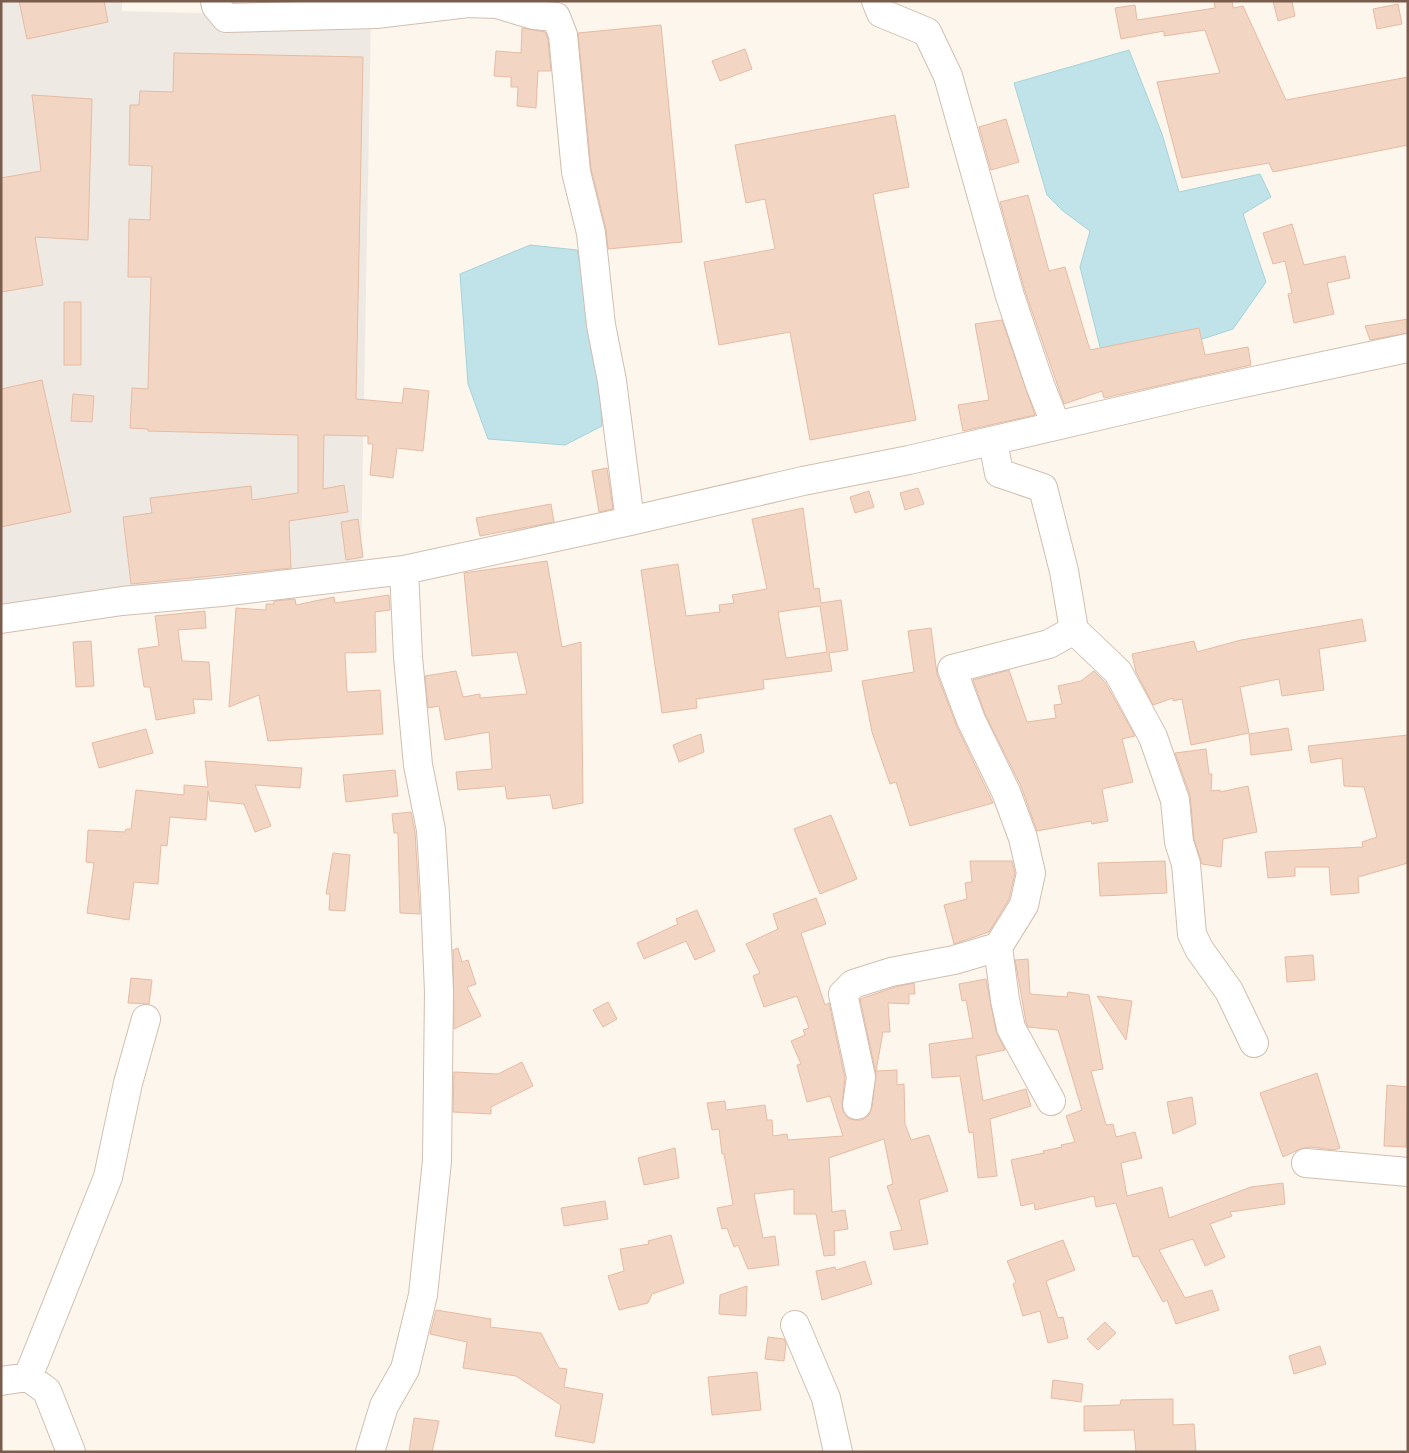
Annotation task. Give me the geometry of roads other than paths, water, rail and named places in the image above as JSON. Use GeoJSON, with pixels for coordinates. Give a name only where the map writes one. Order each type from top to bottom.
{"type":"FeatureCollection","features":[{"type":"Feature","properties":{"kind":"street"},"geometry":{"type":"LineString","coordinates":[[215,1],[216,6],[226,18],[376,14],[468,2],[497,4],[534,15],[556,17],[563,35],[576,172],[591,233],[601,325],[612,382],[630,521]]}},
{"type":"Feature","properties":{"kind":"street"},"geometry":{"type":"LineString","coordinates":[[876,1],[880,13],[927,32],[948,76],[1010,296],[1040,385],[1056,425]]}},
{"type":"Feature","properties":{"kind":"street"},"geometry":{"type":"LineString","coordinates":[[1,620],[122,601],[221,592],[404,570],[803,481],[993,442],[1056,425],[1408,348]]}},
{"type":"Feature","properties":{"kind":"street"},"geometry":{"type":"LineString","coordinates":[[993,442],[999,473],[1043,488],[1064,571],[1074,630],[1118,672],[1153,737],[1175,800],[1179,842],[1186,864],[1192,934],[1199,949],[1230,991],[1254,1043]]}},
{"type":"Feature","properties":{"kind":"street"},"geometry":{"type":"LineString","coordinates":[[370,1452],[384,1406],[405,1369],[423,1296],[437,1160],[439,992],[436,896],[431,830],[417,757],[408,657],[404,570]]}},
{"type":"Feature","properties":{"kind":"street"},"geometry":{"type":"LineString","coordinates":[[1051,1101],[1011,1028],[998,947],[1024,905],[1031,873],[1023,838],[1006,792],[971,720],[952,669],[1049,644],[1074,630]]}},
{"type":"Feature","properties":{"kind":"street"},"geometry":{"type":"LineString","coordinates":[[857,1104],[861,1077],[843,994],[853,984],[872,978],[998,947]]}},
{"type":"Feature","properties":{"kind":"street"},"geometry":{"type":"LineString","coordinates":[[71,1452],[47,1391],[14,1379],[108,1177],[128,1082],[146,1019]]}},
{"type":"Feature","properties":{"kind":"street"},"geometry":{"type":"LineString","coordinates":[[1306,1163],[1408,1172]]}},
{"type":"Feature","properties":{"kind":"street"},"geometry":{"type":"LineString","coordinates":[[795,1326],[826,1398],[838,1452]]}},
{"type":"Feature","properties":{"kind":"water"},"geometry":{"type":"Polygon","coordinates":[[[1129,50],[1162,134],[1179,192],[1260,174],[1271,197],[1243,214],[1266,282],[1233,329],[1190,343],[1133,354],[1100,347],[1080,267],[1090,231],[1063,211],[1047,195],[1014,83],[1129,50]]]}},
{"type":"Feature","properties":{"kind":"water"},"geometry":{"type":"Polygon","coordinates":[[[530,245],[577,250],[597,343],[602,426],[565,445],[488,439],[468,384],[460,274],[530,245]]]}}]}
